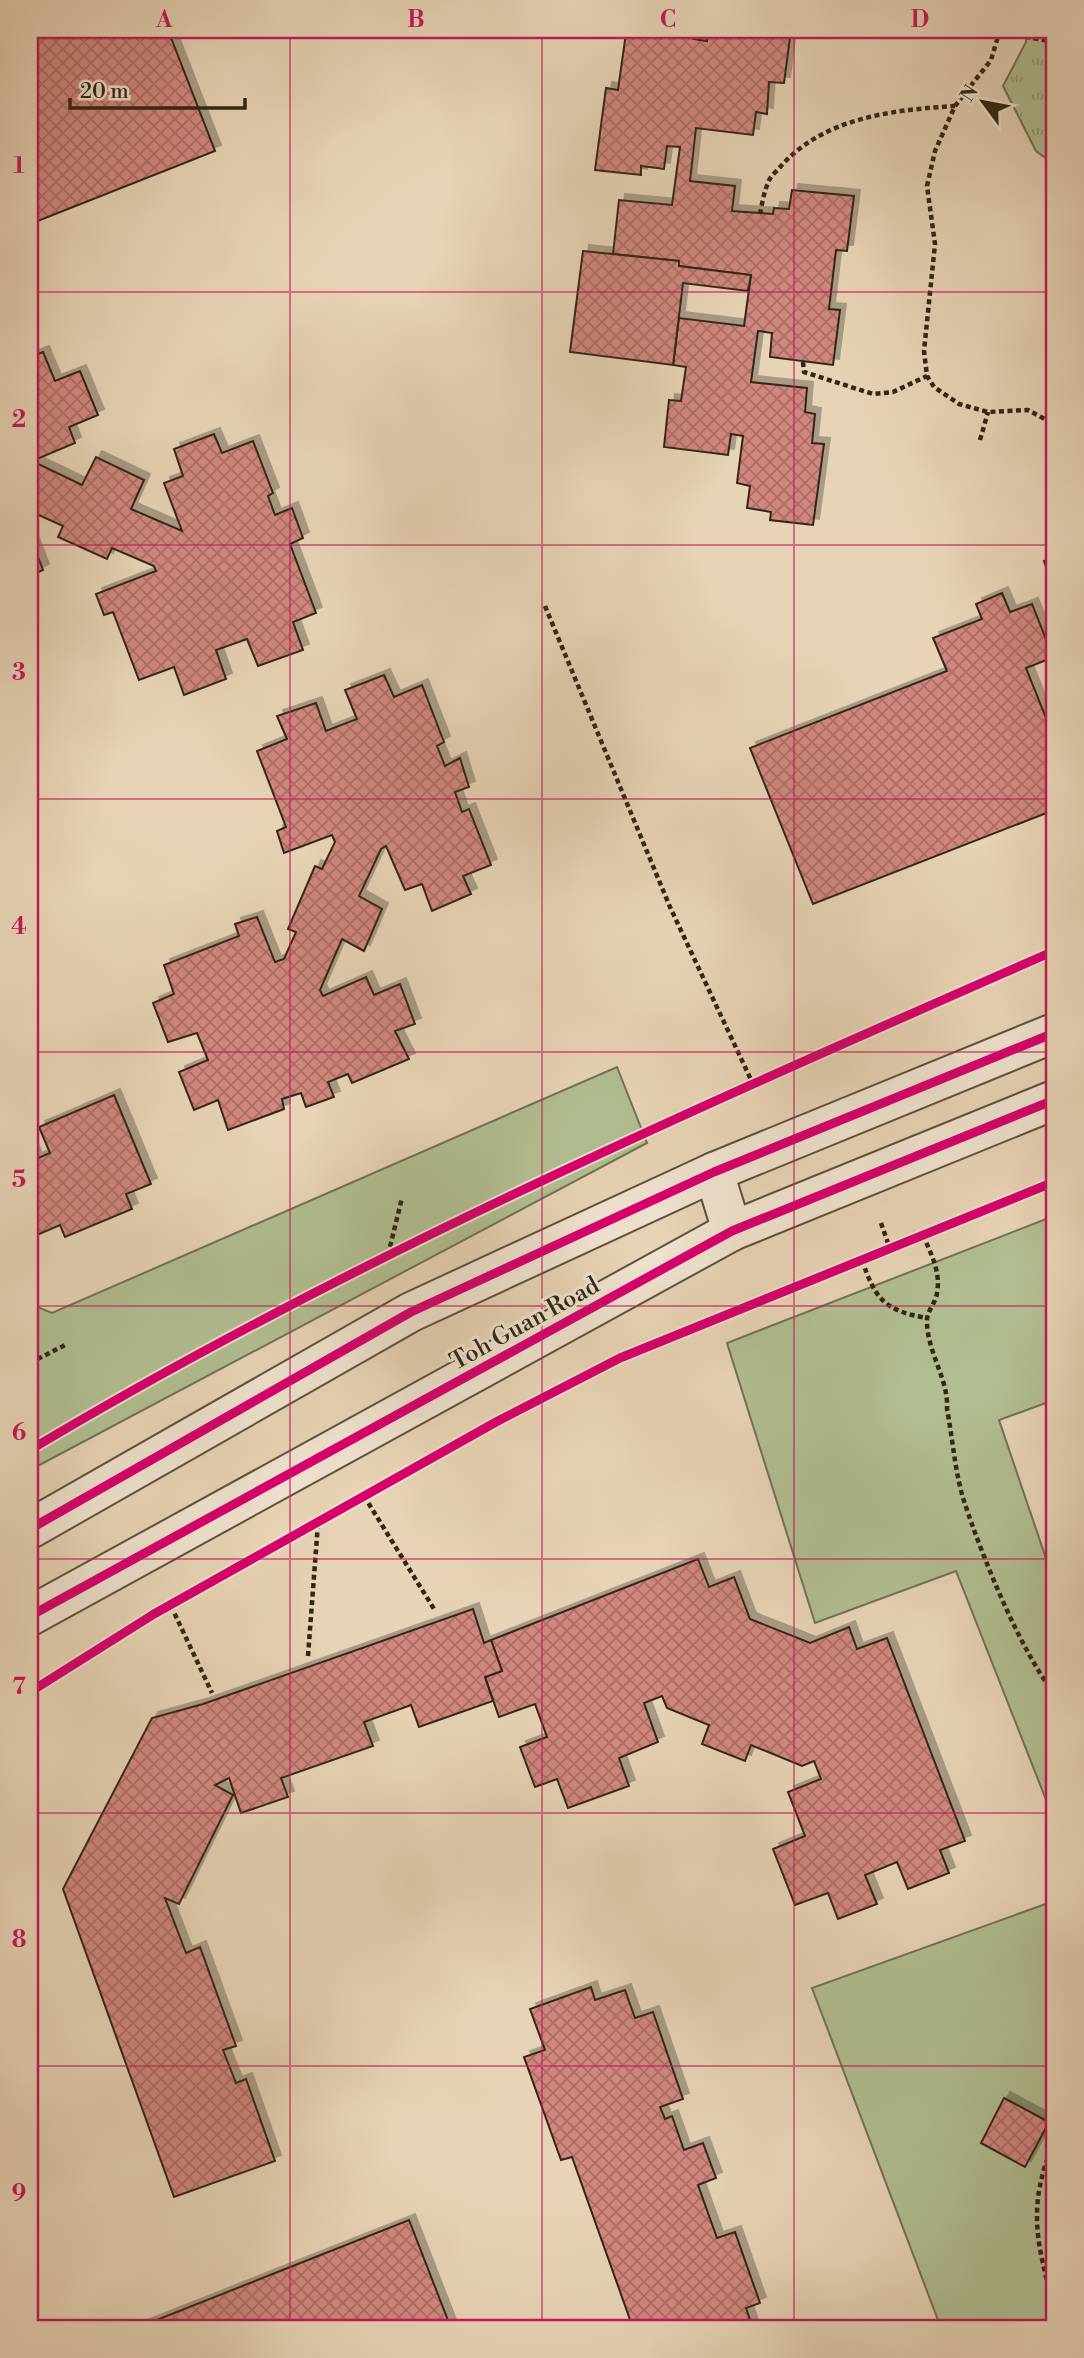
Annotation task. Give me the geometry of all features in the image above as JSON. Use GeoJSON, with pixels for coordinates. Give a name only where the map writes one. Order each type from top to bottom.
{"type":"FeatureCollection","features":[{"type":"Feature","properties":{"kind":"street"},"geometry":{"type":"LineString","coordinates":[[30,1528],[411,1312],[714,1172],[1054,1033]]}},
{"type":"Feature","properties":{"kind":"street","name":"Toh Guan Road"},"geometry":{"type":"LineString","coordinates":[[30,1616],[732,1231],[1054,1100]]}},
{"type":"Feature","properties":{"kind":"street"},"geometry":{"type":"LineString","coordinates":[[714,1172],[732,1231]]}},
{"type":"Feature","properties":{"kind":"path"},"geometry":{"type":"LineString","coordinates":[[1054,41],[1000,31],[991,60],[955,106],[935,151],[927,186],[935,244],[924,351],[927,376],[934,387],[959,404],[988,412],[1028,410],[1054,424]]}},
{"type":"Feature","properties":{"kind":"path"},"geometry":{"type":"LineString","coordinates":[[760,214],[768,180],[791,155],[823,133],[862,118],[915,109],[955,106]]}},
{"type":"Feature","properties":{"kind":"path"},"geometry":{"type":"LineString","coordinates":[[803,362],[804,372],[873,394],[893,391],[927,376]]}},
{"type":"Feature","properties":{"kind":"path"},"geometry":{"type":"LineString","coordinates":[[980,440],[988,412]]}},
{"type":"Feature","properties":{"kind":"path"},"geometry":{"type":"LineString","coordinates":[[545,606],[670,907],[753,1083]]}},
{"type":"Feature","properties":{"kind":"path"},"geometry":{"type":"LineString","coordinates":[[742,1088],[765,1078]]}},
{"type":"Feature","properties":{"kind":"path"},"geometry":{"type":"LineString","coordinates":[[496,1422],[620,1358],[1054,1182]]}},
{"type":"Feature","properties":{"kind":"path"},"geometry":{"type":"LineString","coordinates":[[388,1255],[402,1198]]}},
{"type":"Feature","properties":{"kind":"path"},"geometry":{"type":"LineString","coordinates":[[923,1236],[936,1265],[937,1294],[927,1318],[935,1360],[948,1395],[947,1409],[964,1503],[1004,1600],[1042,1678],[1054,1693]]}},
{"type":"Feature","properties":{"kind":"path"},"geometry":{"type":"LineString","coordinates":[[376,1261],[400,1249]]}},
{"type":"Feature","properties":{"kind":"path"},"geometry":{"type":"LineString","coordinates":[[862,1260],[871,1288],[886,1305],[905,1314],[927,1318]]}},
{"type":"Feature","properties":{"kind":"path"},"geometry":{"type":"LineString","coordinates":[[30,1363],[67,1344]]}},
{"type":"Feature","properties":{"kind":"path"},"geometry":{"type":"LineString","coordinates":[[30,1692],[171,1606],[484,1429]]}},
{"type":"Feature","properties":{"kind":"path"},"geometry":{"type":"LineString","coordinates":[[364,1496],[434,1609]]}},
{"type":"Feature","properties":{"kind":"path"},"geometry":{"type":"LineString","coordinates":[[308,1657],[318,1522]]}},
{"type":"Feature","properties":{"kind":"path"},"geometry":{"type":"LineString","coordinates":[[171,1606],[212,1693]]}},
{"type":"Feature","properties":{"kind":"path"},"geometry":{"type":"LineString","coordinates":[[1054,2142],[1044,2166],[1035,2209],[1038,2249],[1054,2306]]}},
{"type":"Feature","properties":{"kind":"green space"},"geometry":{"type":"Polygon","coordinates":[[[1026,30],[1054,30],[1054,164],[1036,151],[1003,86],[1026,42],[1026,30]]]}},
{"type":"Feature","properties":{"kind":"green space"},"geometry":{"type":"Polygon","coordinates":[[[617,1067],[647,1143],[30,1470],[30,1304],[52,1313],[617,1067]]]}},
{"type":"Feature","properties":{"kind":"green space"},"geometry":{"type":"Polygon","coordinates":[[[1054,1216],[1054,1400],[999,1420],[1054,1582],[1054,1820],[956,1571],[815,1623],[727,1343],[1054,1216]]]}},
{"type":"Feature","properties":{"kind":"green space"},"geometry":{"type":"Polygon","coordinates":[[[1054,1901],[1054,2328],[941,2328],[812,1988],[1054,1901]]]}},
{"type":"Feature","properties":{"kind":"building"},"geometry":{"type":"Polygon","coordinates":[[[30,30],[168,30],[215,151],[30,224],[30,30]]]}},
{"type":"Feature","properties":{"kind":"building"},"geometry":{"type":"Polygon","coordinates":[[[613,30],[695,30],[693,39],[707,41],[708,30],[791,30],[784,83],[769,82],[767,114],[756,112],[753,135],[696,128],[690,181],[735,186],[732,211],[773,214],[774,208],[789,209],[792,190],[854,196],[847,251],[836,250],[829,309],[840,310],[833,365],[770,357],[772,333],[758,331],[751,382],[807,388],[805,412],[815,414],[812,443],[824,444],[813,525],[770,520],[771,512],[747,508],[750,486],[737,483],[743,436],[731,434],[728,455],[664,447],[669,400],[681,401],[686,367],[673,365],[679,318],[744,326],[751,275],[679,266],[679,261],[613,254],[619,200],[672,205],[680,147],[667,146],[664,169],[641,166],[641,175],[595,170],[606,88],[618,90],[626,33],[613,30]]]}},
{"type":"Feature","properties":{"kind":"building"},"geometry":{"type":"Polygon","coordinates":[[[583,251],[679,261],[679,266],[751,275],[748,291],[683,283],[673,365],[570,352],[583,251]]]}},
{"type":"Feature","properties":{"kind":"building"},"geometry":{"type":"Polygon","coordinates":[[[43,352],[55,381],[80,371],[98,415],[69,427],[75,443],[32,461],[82,485],[96,457],[144,480],[131,509],[182,531],[164,483],[183,476],[174,449],[214,434],[222,453],[253,441],[273,493],[268,496],[275,515],[292,508],[303,538],[290,544],[316,613],[293,622],[303,650],[258,666],[247,639],[216,650],[226,679],[184,695],[174,667],[139,680],[113,612],[104,615],[96,594],[156,571],[154,566],[112,548],[107,559],[58,537],[63,526],[30,511],[30,357],[43,352]]]}},
{"type":"Feature","properties":{"kind":"building"},"geometry":{"type":"Polygon","coordinates":[[[30,536],[43,570],[30,576],[30,536]]]}},
{"type":"Feature","properties":{"kind":"building"},"geometry":{"type":"Polygon","coordinates":[[[1054,557],[1054,589],[1044,561],[1054,557]]]}},
{"type":"Feature","properties":{"kind":"building"},"geometry":{"type":"Polygon","coordinates":[[[1002,593],[1010,612],[1032,604],[1048,644],[1054,641],[1054,657],[1026,668],[1054,738],[1054,810],[813,904],[750,748],[947,671],[933,638],[982,619],[976,604],[1002,593]]]}},
{"type":"Feature","properties":{"kind":"building"},"geometry":{"type":"Polygon","coordinates":[[[384,675],[394,697],[422,685],[444,742],[437,746],[445,766],[460,758],[469,787],[455,792],[462,812],[469,809],[491,865],[463,876],[471,894],[432,911],[422,884],[405,890],[386,846],[381,849],[359,896],[382,909],[364,951],[342,939],[320,990],[323,996],[366,977],[374,995],[400,984],[415,1024],[395,1031],[409,1059],[352,1083],[348,1074],[328,1082],[334,1097],[306,1107],[301,1093],[282,1099],[284,1109],[228,1130],[218,1100],[194,1110],[179,1072],[208,1060],[197,1033],[168,1042],[153,1003],[174,994],[164,965],[239,936],[235,924],[257,917],[275,962],[284,959],[296,932],[288,929],[315,866],[322,869],[335,842],[332,835],[284,853],[277,831],[286,827],[257,751],[287,739],[277,716],[316,703],[326,731],[357,719],[345,690],[384,675]]]}},
{"type":"Feature","properties":{"kind":"building"},"geometry":{"type":"Polygon","coordinates":[[[114,1095],[151,1184],[126,1194],[132,1209],[65,1237],[60,1225],[30,1238],[30,1145],[36,1159],[50,1153],[39,1127],[114,1095]]]}},
{"type":"Feature","properties":{"kind":"building"},"geometry":{"type":"Polygon","coordinates":[[[698,1559],[709,1587],[734,1577],[750,1619],[810,1643],[849,1627],[857,1649],[887,1638],[965,1841],[940,1850],[949,1873],[908,1889],[897,1862],[865,1875],[877,1904],[838,1919],[828,1893],[795,1905],[773,1849],[805,1836],[788,1792],[821,1779],[814,1761],[802,1766],[751,1745],[745,1761],[702,1744],[709,1725],[667,1708],[662,1696],[644,1703],[658,1742],[619,1758],[629,1786],[568,1808],[557,1779],[535,1787],[520,1747],[547,1737],[535,1704],[499,1717],[485,1677],[502,1671],[491,1640],[698,1559]]]}},
{"type":"Feature","properties":{"kind":"building"},"geometry":{"type":"Polygon","coordinates":[[[473,1609],[484,1643],[491,1640],[502,1671],[485,1677],[493,1701],[419,1727],[411,1705],[364,1722],[373,1746],[281,1778],[288,1797],[241,1813],[229,1778],[215,1785],[233,1795],[179,1904],[165,1898],[186,1953],[200,1947],[236,2046],[223,2050],[236,2083],[246,2079],[275,2161],[174,2197],[63,1889],[152,1718],[203,1704],[473,1609]]]}},
{"type":"Feature","properties":{"kind":"building"},"geometry":{"type":"Polygon","coordinates":[[[591,1987],[595,2000],[625,1990],[635,2018],[653,2012],[683,2099],[660,2107],[665,2119],[672,2116],[684,2150],[703,2143],[716,2178],[698,2185],[717,2238],[735,2232],[760,2303],[746,2308],[753,2328],[633,2328],[572,2157],[561,2160],[524,2057],[545,2050],[530,2009],[591,1987]]]}},
{"type":"Feature","properties":{"kind":"building"},"geometry":{"type":"Polygon","coordinates":[[[1004,2098],[1049,2122],[1025,2167],[981,2143],[1004,2098]]]}},
{"type":"Feature","properties":{"kind":"building"},"geometry":{"type":"Polygon","coordinates":[[[409,2220],[451,2328],[139,2328],[139,2327],[409,2220]]]}},
{"type":"Feature","properties":{"kind":"cycle path"},"geometry":{"type":"LineString","coordinates":[[30,1450],[153,1379],[406,1247],[663,1125],[1054,951]]}},
{"type":"Feature","properties":{"kind":"cycle path"},"geometry":{"type":"LineString","coordinates":[[30,1529],[411,1312],[714,1172],[1054,1033]]}},
{"type":"Feature","properties":{"kind":"cycle path"},"geometry":{"type":"LineString","coordinates":[[30,1616],[732,1231],[1054,1100]]}},
{"type":"Feature","properties":{"kind":"cycle path"},"geometry":{"type":"LineString","coordinates":[[30,1692],[154,1614],[496,1422],[620,1358],[1054,1182]]}}]}
